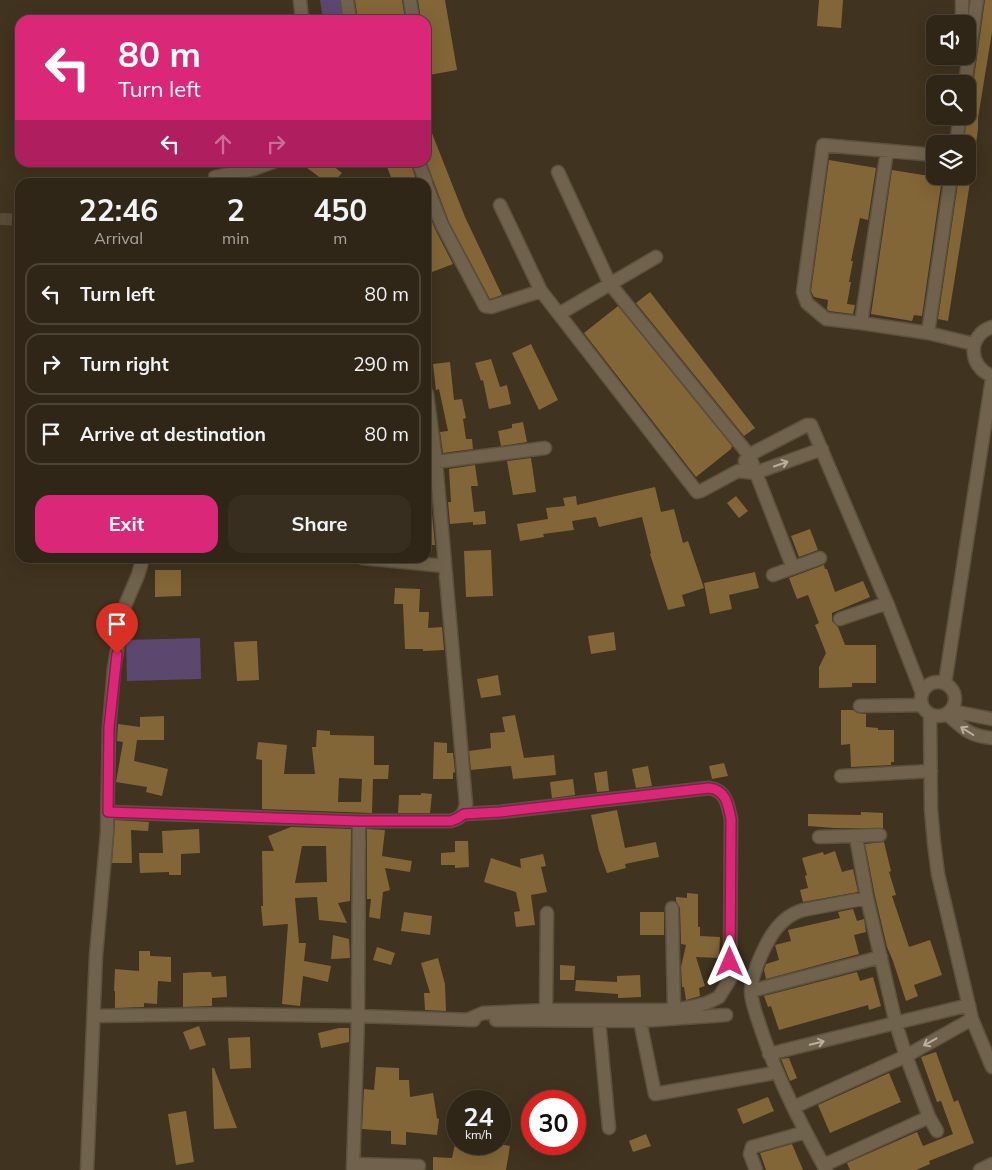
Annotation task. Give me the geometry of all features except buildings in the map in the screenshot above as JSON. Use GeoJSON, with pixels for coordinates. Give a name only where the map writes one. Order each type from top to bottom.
{"type":"FeatureCollection","features":[{"type":"Feature","properties":{"kind":"street"},"geometry":{"type":"LineString","coordinates":[[300,0],[302,15]]}},
{"type":"Feature","properties":{"kind":"street"},"geometry":{"type":"LineString","coordinates":[[347,0],[349,15]]}},
{"type":"Feature","properties":{"kind":"street"},"geometry":{"type":"LineString","coordinates":[[410,0],[412,15]]}},
{"type":"Feature","properties":{"kind":"street"},"geometry":{"type":"LineString","coordinates":[[962,0],[962,15]]}},
{"type":"Feature","properties":{"kind":"street"},"geometry":{"type":"LineString","coordinates":[[975,15],[977,0]]}},
{"type":"Feature","properties":{"kind":"street"},"geometry":{"type":"LineString","coordinates":[[926,154],[823,144],[803,292],[807,303],[826,319],[928,333],[974,344]]}},
{"type":"Feature","properties":{"kind":"street"},"geometry":{"type":"LineString","coordinates":[[861,323],[887,151]]}},
{"type":"Feature","properties":{"kind":"street"},"geometry":{"type":"LineString","coordinates":[[215,178],[259,167]]}},
{"type":"Feature","properties":{"kind":"street"},"geometry":{"type":"LineString","coordinates":[[558,172],[610,284],[749,455],[793,568]]}},
{"type":"Feature","properties":{"kind":"street"},"geometry":{"type":"LineString","coordinates":[[928,333],[950,185]]}},
{"type":"Feature","properties":{"kind":"street"},"geometry":{"type":"LineString","coordinates":[[431,196],[442,225],[485,306],[491,307],[541,291]]}},
{"type":"Feature","properties":{"kind":"street"},"geometry":{"type":"LineString","coordinates":[[500,205],[541,291],[697,492],[738,471],[749,455],[807,425],[811,425],[813,428],[887,603],[925,704],[931,771],[934,843],[938,874],[972,1019],[992,1067]]}},
{"type":"Feature","properties":{"kind":"street"},"geometry":{"type":"LineString","coordinates":[[559,314],[656,257]]}},
{"type":"Feature","properties":{"kind":"street"},"geometry":{"type":"LineString","coordinates":[[945,683],[992,378],[980,369],[976,363],[973,356],[974,344],[983,331],[992,327]]}},
{"type":"Feature","properties":{"kind":"street"},"geometry":{"type":"LineString","coordinates":[[431,428],[436,462],[466,804],[464,814]]}},
{"type":"Feature","properties":{"kind":"street"},"geometry":{"type":"LineString","coordinates":[[436,462],[545,448]]}},
{"type":"Feature","properties":{"kind":"street"},"geometry":{"type":"LineString","coordinates":[[738,471],[755,473],[822,449]]}},
{"type":"Feature","properties":{"kind":"street"},"geometry":{"type":"LineString","coordinates":[[773,575],[820,558]]}},
{"type":"Feature","properties":{"kind":"street"},"geometry":{"type":"LineString","coordinates":[[87,1170],[96,955],[108,812],[109,728],[114,669],[124,608],[142,563]]}},
{"type":"Feature","properties":{"kind":"street"},"geometry":{"type":"LineString","coordinates":[[414,563],[444,566]]}},
{"type":"Feature","properties":{"kind":"street"},"geometry":{"type":"LineString","coordinates":[[840,619],[887,603]]}},
{"type":"Feature","properties":{"kind":"street"},"geometry":{"type":"LineString","coordinates":[[925,704],[930,684],[936,682],[945,683],[955,693],[956,700],[949,712]]}},
{"type":"Feature","properties":{"kind":"street"},"geometry":{"type":"LineString","coordinates":[[860,706],[925,704]]}},
{"type":"Feature","properties":{"kind":"street"},"geometry":{"type":"LineString","coordinates":[[925,704],[935,716],[949,712],[992,719]]}},
{"type":"Feature","properties":{"kind":"street"},"geometry":{"type":"LineString","coordinates":[[949,712],[969,733],[992,738]]}},
{"type":"Feature","properties":{"kind":"street"},"geometry":{"type":"LineString","coordinates":[[841,776],[931,771]]}},
{"type":"Feature","properties":{"kind":"street"},"geometry":{"type":"LineString","coordinates":[[108,812],[359,821],[451,821],[464,814],[500,812],[709,788],[723,793],[731,819],[730,979],[719,997],[707,1003],[674,1010],[546,1010],[483,1013],[467,1020]]}},
{"type":"Feature","properties":{"kind":"street"},"geometry":{"type":"LineString","coordinates":[[359,821],[358,1016],[353,1167],[419,1166]]}},
{"type":"Feature","properties":{"kind":"street"},"geometry":{"type":"LineString","coordinates":[[818,837],[880,835]]}},
{"type":"Feature","properties":{"kind":"street"},"geometry":{"type":"LineString","coordinates":[[856,837],[866,898],[896,1024],[929,1117],[938,1132]]}},
{"type":"Feature","properties":{"kind":"street"},"geometry":{"type":"LineString","coordinates":[[866,898],[803,910],[785,918],[769,938],[761,954],[751,991],[753,1006],[769,1054],[825,1168],[929,1117]]}},
{"type":"Feature","properties":{"kind":"street"},"geometry":{"type":"LineString","coordinates":[[672,908],[674,1010]]}},
{"type":"Feature","properties":{"kind":"street"},"geometry":{"type":"LineString","coordinates":[[546,1010],[547,913]]}},
{"type":"Feature","properties":{"kind":"street"},"geometry":{"type":"LineString","coordinates":[[751,991],[881,957]]}},
{"type":"Feature","properties":{"kind":"street"},"geometry":{"type":"LineString","coordinates":[[769,1054],[969,1005]]}},
{"type":"Feature","properties":{"kind":"street"},"geometry":{"type":"LineString","coordinates":[[94,1016],[228,1014],[467,1020],[640,1021],[726,1015]]}},
{"type":"Feature","properties":{"kind":"street"},"geometry":{"type":"LineString","coordinates":[[794,1107],[906,1056],[972,1019]]}},
{"type":"Feature","properties":{"kind":"street"},"geometry":{"type":"LineString","coordinates":[[600,1021],[610,1128]]}},
{"type":"Feature","properties":{"kind":"street"},"geometry":{"type":"LineString","coordinates":[[640,1021],[655,1094],[769,1074]]}},
{"type":"Feature","properties":{"kind":"street"},"geometry":{"type":"LineString","coordinates":[[756,1170],[750,1154],[752,1147],[806,1132]]}},
{"type":"Feature","properties":{"kind":"street"},"geometry":{"type":"LineString","coordinates":[[980,1170],[992,1164]]}},
{"type":"Feature","properties":{"kind":"shaded area"},"geometry":{"type":"Polygon","coordinates":[[[320,0],[341,0],[343,15],[322,15],[320,0]]]}},
{"type":"Feature","properties":{"kind":"shaded area"},"geometry":{"type":"Polygon","coordinates":[[[200,638],[201,679],[127,681],[126,640],[200,638]]]}},
{"type":"Feature","properties":{"kind":"tunnel"},"geometry":{"type":"LineString","coordinates":[[0,219],[15,220]]}},
{"type":"Feature","properties":{"kind":"route"},"geometry":{"type":"LineString","coordinates":[[117,654],[109,728],[108,812],[359,821],[451,821],[464,814],[500,812],[709,788],[716,789],[723,793],[731,819],[730,962]]}}]}
